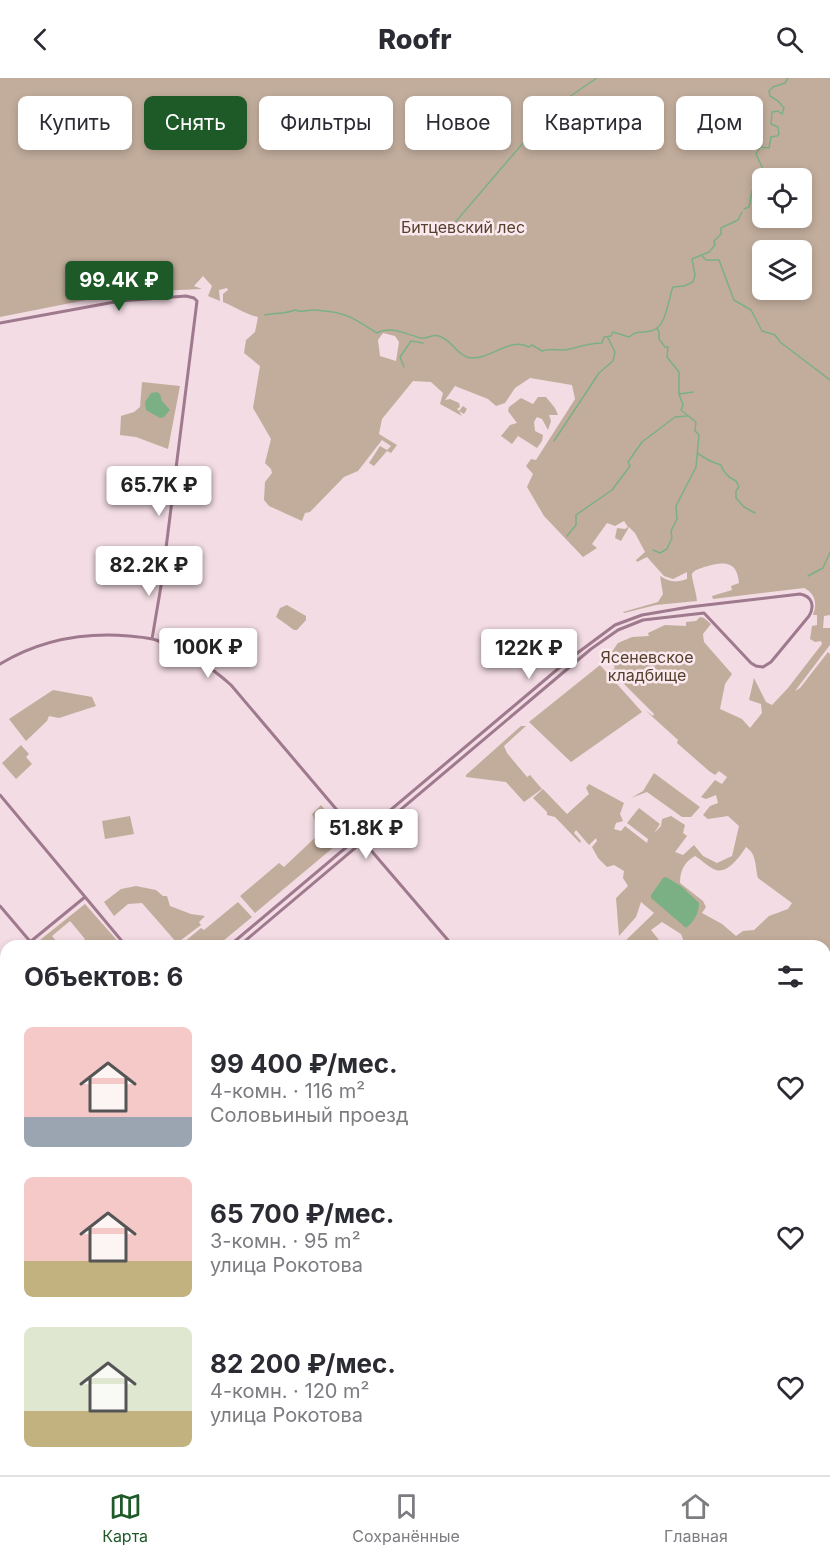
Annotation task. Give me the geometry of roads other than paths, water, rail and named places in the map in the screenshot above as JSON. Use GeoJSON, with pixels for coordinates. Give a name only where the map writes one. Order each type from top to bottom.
{"type":"FeatureCollection","features":[{"type":"Feature","properties":{"kind":"street"},"geometry":{"type":"LineString","coordinates":[[0,323],[135,299],[186,296],[197,301],[162,580],[152,639]]}},
{"type":"Feature","properties":{"kind":"street"},"geometry":{"type":"LineString","coordinates":[[236,940],[581,650],[615,625],[642,615],[696,606],[800,594],[811,600],[812,608],[809,616],[771,662],[763,667],[751,663],[708,616],[701,612],[643,620],[618,630],[591,649],[246,940]]}},
{"type":"Feature","properties":{"kind":"street"},"geometry":{"type":"LineString","coordinates":[[0,664],[33,648],[71,637],[105,634],[152,639],[201,662],[231,685],[448,940]]}},
{"type":"Feature","properties":{"kind":"street"},"geometry":{"type":"LineString","coordinates":[[0,795],[121,940]]}},
{"type":"Feature","properties":{"kind":"street"},"geometry":{"type":"LineString","coordinates":[[32,940],[85,897]]}},
{"type":"Feature","properties":{"kind":"street"},"geometry":{"type":"LineString","coordinates":[[0,906],[28,940]]}},
{"type":"Feature","properties":{"kind":"waterway"},"geometry":{"type":"LineString","coordinates":[[414,230],[433,232],[452,226],[535,129],[569,97],[597,78]]}},
{"type":"Feature","properties":{"kind":"waterway"},"geometry":{"type":"LineString","coordinates":[[763,168],[756,154],[760,147],[769,148],[771,137],[779,134],[778,127],[771,124],[772,112],[778,111],[782,114],[784,108],[770,96],[769,91],[785,83],[788,78]]}},
{"type":"Feature","properties":{"kind":"waterway"},"geometry":{"type":"LineString","coordinates":[[744,209],[749,207],[752,191]]}},
{"type":"Feature","properties":{"kind":"waterway"},"geometry":{"type":"LineString","coordinates":[[265,315],[295,310],[336,313],[351,317],[377,333],[388,330],[421,338],[439,336],[447,340],[459,353],[475,358],[513,345],[529,347],[532,345],[542,351],[567,350],[602,343],[604,337],[611,336],[613,332],[629,337],[656,329],[664,319],[673,287],[693,282],[695,275],[692,259],[709,252],[715,245],[714,241],[721,234],[721,228],[738,220],[742,212]]}},
{"type":"Feature","properties":{"kind":"waterway"},"geometry":{"type":"LineString","coordinates":[[702,256],[706,260],[719,260],[734,300],[751,310],[762,331],[775,335],[780,342],[830,380]]}},
{"type":"Feature","properties":{"kind":"waterway"},"geometry":{"type":"LineString","coordinates":[[653,550],[660,553],[667,549],[672,538],[671,531],[677,519],[676,506],[696,467],[699,435],[695,431],[696,422],[681,410],[683,405],[679,394],[679,372],[667,357],[668,347],[665,347],[659,339],[657,328]]}},
{"type":"Feature","properties":{"kind":"waterway"},"geometry":{"type":"LineString","coordinates":[[554,441],[599,373],[613,361],[615,352],[608,338]]}},
{"type":"Feature","properties":{"kind":"waterway"},"geometry":{"type":"LineString","coordinates":[[404,367],[400,357],[411,341],[423,343]]}},
{"type":"Feature","properties":{"kind":"waterway"},"geometry":{"type":"LineString","coordinates":[[679,394],[693,392]]}},
{"type":"Feature","properties":{"kind":"waterway"},"geometry":{"type":"LineString","coordinates":[[567,536],[576,525],[576,515],[612,490],[630,466],[628,462],[642,442],[675,417],[687,416]]}},
{"type":"Feature","properties":{"kind":"waterway"},"geometry":{"type":"LineString","coordinates":[[697,453],[721,465],[739,487],[736,491],[736,498],[744,507],[755,513]]}},
{"type":"Feature","properties":{"kind":"waterway"},"geometry":{"type":"LineString","coordinates":[[808,576],[823,568],[830,552]]}},
{"type":"Feature","properties":{"kind":"park label","name":"Битцевский лес"},"geometry":{"type":"Point","coordinates":[463,227]}},
{"type":"Feature","properties":{"kind":"park label","name":"Ясеневское кладбище"},"geometry":{"type":"Point","coordinates":[647,666]}}]}
